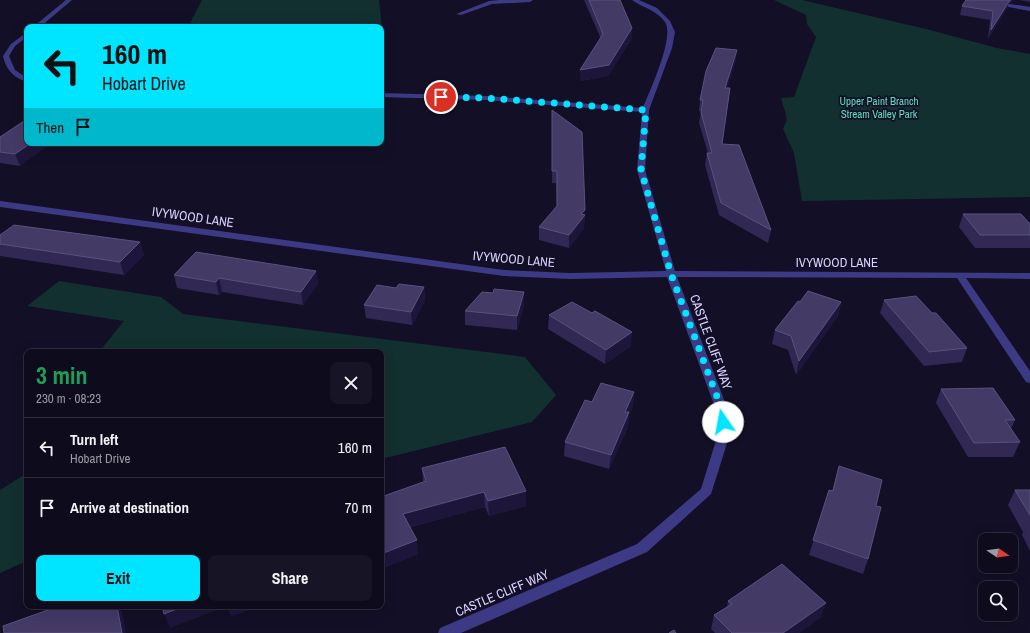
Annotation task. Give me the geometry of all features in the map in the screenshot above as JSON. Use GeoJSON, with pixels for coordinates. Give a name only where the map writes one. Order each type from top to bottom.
{"type":"FeatureCollection","features":[{"type":"Feature","properties":{"kind":"street"},"geometry":{"type":"LineString","coordinates":[[40,24],[69,0]]}},
{"type":"Feature","properties":{"kind":"street"},"geometry":{"type":"LineString","coordinates":[[459,14],[491,2],[530,0]]}},
{"type":"Feature","properties":{"kind":"street","name":"CASTLE CLIFF WAY"},"geometry":{"type":"LineString","coordinates":[[445,633],[642,548],[707,491],[724,434],[722,410],[671,274],[641,170],[646,110],[669,48],[672,32],[668,22],[655,10],[635,0]]}},
{"type":"Feature","properties":{"kind":"street"},"geometry":{"type":"LineString","coordinates":[[974,0],[1030,9]]}},
{"type":"Feature","properties":{"kind":"street"},"geometry":{"type":"LineString","coordinates":[[24,36],[13,45],[3,57],[8,67],[24,78]]}},
{"type":"Feature","properties":{"kind":"street"},"geometry":{"type":"LineString","coordinates":[[384,95],[486,98],[646,110]]}},
{"type":"Feature","properties":{"kind":"street","name":"IVYWOOD LANE"},"geometry":{"type":"LineString","coordinates":[[0,204],[504,273],[570,276],[671,274],[1030,276]]}},
{"type":"Feature","properties":{"kind":"street"},"geometry":{"type":"LineString","coordinates":[[958,275],[1030,379]]}},
{"type":"Feature","properties":{"kind":"green space"},"geometry":{"type":"Polygon","coordinates":[[[202,0],[379,0],[382,24],[190,24],[202,0]]]}},
{"type":"Feature","properties":{"kind":"green space","name":"Upper Paint Branch Stream Valley Park"},"geometry":{"type":"Polygon","coordinates":[[[774,0],[802,0],[926,29],[997,48],[1030,54],[1030,197],[802,201],[794,153],[783,129],[787,119],[781,98],[794,97],[816,37],[807,24],[806,15],[774,0]]]}},
{"type":"Feature","properties":{"kind":"green space"},"geometry":{"type":"Polygon","coordinates":[[[59,281],[161,297],[183,314],[525,357],[556,395],[532,422],[384,458],[384,349],[101,349],[124,321],[27,306],[59,281]]]}},
{"type":"Feature","properties":{"kind":"green space"},"geometry":{"type":"Polygon","coordinates":[[[24,475],[24,562],[0,573],[0,490],[24,475]]]}},
{"type":"Feature","properties":{"kind":"building"},"geometry":{"type":"Polygon","coordinates":[[[589,0],[620,0],[632,28],[609,65],[580,70],[603,34],[589,0]]]}},
{"type":"Feature","properties":{"kind":"building"},"geometry":{"type":"Polygon","coordinates":[[[966,0],[1010,0],[991,30],[993,11],[962,6],[966,0]]]}},
{"type":"Feature","properties":{"kind":"building"},"geometry":{"type":"Polygon","coordinates":[[[716,48],[737,50],[725,88],[730,88],[722,144],[739,145],[771,230],[721,203],[707,153],[712,153],[701,112],[703,100],[700,100],[706,71],[716,48]]]}},
{"type":"Feature","properties":{"kind":"building"},"geometry":{"type":"Polygon","coordinates":[[[552,110],[582,132],[585,210],[581,214],[585,215],[569,235],[539,227],[557,206],[557,171],[552,171],[552,110]]]}},
{"type":"Feature","properties":{"kind":"building"},"geometry":{"type":"Polygon","coordinates":[[[24,121],[24,146],[27,146],[15,154],[0,152],[0,137],[24,121]]]}},
{"type":"Feature","properties":{"kind":"building"},"geometry":{"type":"Polygon","coordinates":[[[963,214],[1021,214],[1030,224],[1030,235],[980,235],[963,214]]]}},
{"type":"Feature","properties":{"kind":"building"},"geometry":{"type":"Polygon","coordinates":[[[14,225],[140,242],[120,262],[0,244],[0,235],[14,225]]]}},
{"type":"Feature","properties":{"kind":"building"},"geometry":{"type":"Polygon","coordinates":[[[196,252],[316,271],[301,292],[219,278],[216,282],[174,275],[196,252]]]}},
{"type":"Feature","properties":{"kind":"building"},"geometry":{"type":"Polygon","coordinates":[[[399,284],[424,287],[411,312],[364,305],[377,285],[396,288],[399,284]]]}},
{"type":"Feature","properties":{"kind":"building"},"geometry":{"type":"Polygon","coordinates":[[[494,289],[524,292],[517,316],[465,311],[482,292],[493,293],[494,289]]]}},
{"type":"Feature","properties":{"kind":"building"},"geometry":{"type":"Polygon","coordinates":[[[808,291],[841,302],[799,361],[791,336],[775,330],[808,291]]]}},
{"type":"Feature","properties":{"kind":"building"},"geometry":{"type":"Polygon","coordinates":[[[916,296],[932,313],[936,313],[967,348],[929,352],[884,300],[916,296]]]}},
{"type":"Feature","properties":{"kind":"building"},"geometry":{"type":"Polygon","coordinates":[[[572,302],[592,313],[595,311],[632,332],[606,350],[549,315],[572,302]]]}},
{"type":"Feature","properties":{"kind":"building"},"geometry":{"type":"Polygon","coordinates":[[[601,383],[634,392],[625,412],[629,412],[611,455],[565,442],[585,400],[592,402],[601,383]]]}},
{"type":"Feature","properties":{"kind":"building"},"geometry":{"type":"Polygon","coordinates":[[[993,388],[1015,420],[1005,420],[1020,442],[974,443],[941,389],[993,388]]]}},
{"type":"Feature","properties":{"kind":"building"},"geometry":{"type":"Polygon","coordinates":[[[505,447],[526,491],[488,501],[484,492],[403,514],[417,540],[384,553],[384,496],[426,481],[422,468],[505,447]]]}},
{"type":"Feature","properties":{"kind":"building"},"geometry":{"type":"Polygon","coordinates":[[[839,466],[882,480],[876,506],[881,507],[868,559],[813,540],[829,490],[833,491],[839,466]]]}},
{"type":"Feature","properties":{"kind":"building"},"geometry":{"type":"Polygon","coordinates":[[[1015,490],[1030,490],[1030,515],[1015,490]]]}},
{"type":"Feature","properties":{"kind":"building"},"geometry":{"type":"Polygon","coordinates":[[[782,564],[826,603],[783,633],[732,633],[714,615],[732,604],[728,601],[782,564]]]}},
{"type":"Feature","properties":{"kind":"building"},"geometry":{"type":"Polygon","coordinates":[[[51,609],[118,609],[122,633],[4,633],[3,626],[51,609]]]}},
{"type":"Feature","properties":{"kind":"building"},"geometry":{"type":"Polygon","coordinates":[[[163,609],[177,609],[164,614],[163,609]]]}},
{"type":"Feature","properties":{"kind":"building"},"geometry":{"type":"Polygon","coordinates":[[[674,630],[676,633],[669,633],[674,630]]]}},
{"type":"Feature","properties":{"kind":"route"},"geometry":{"type":"LineString","coordinates":[[441,97],[486,98],[646,110],[641,170],[671,274],[722,410],[723,422]]}}]}
